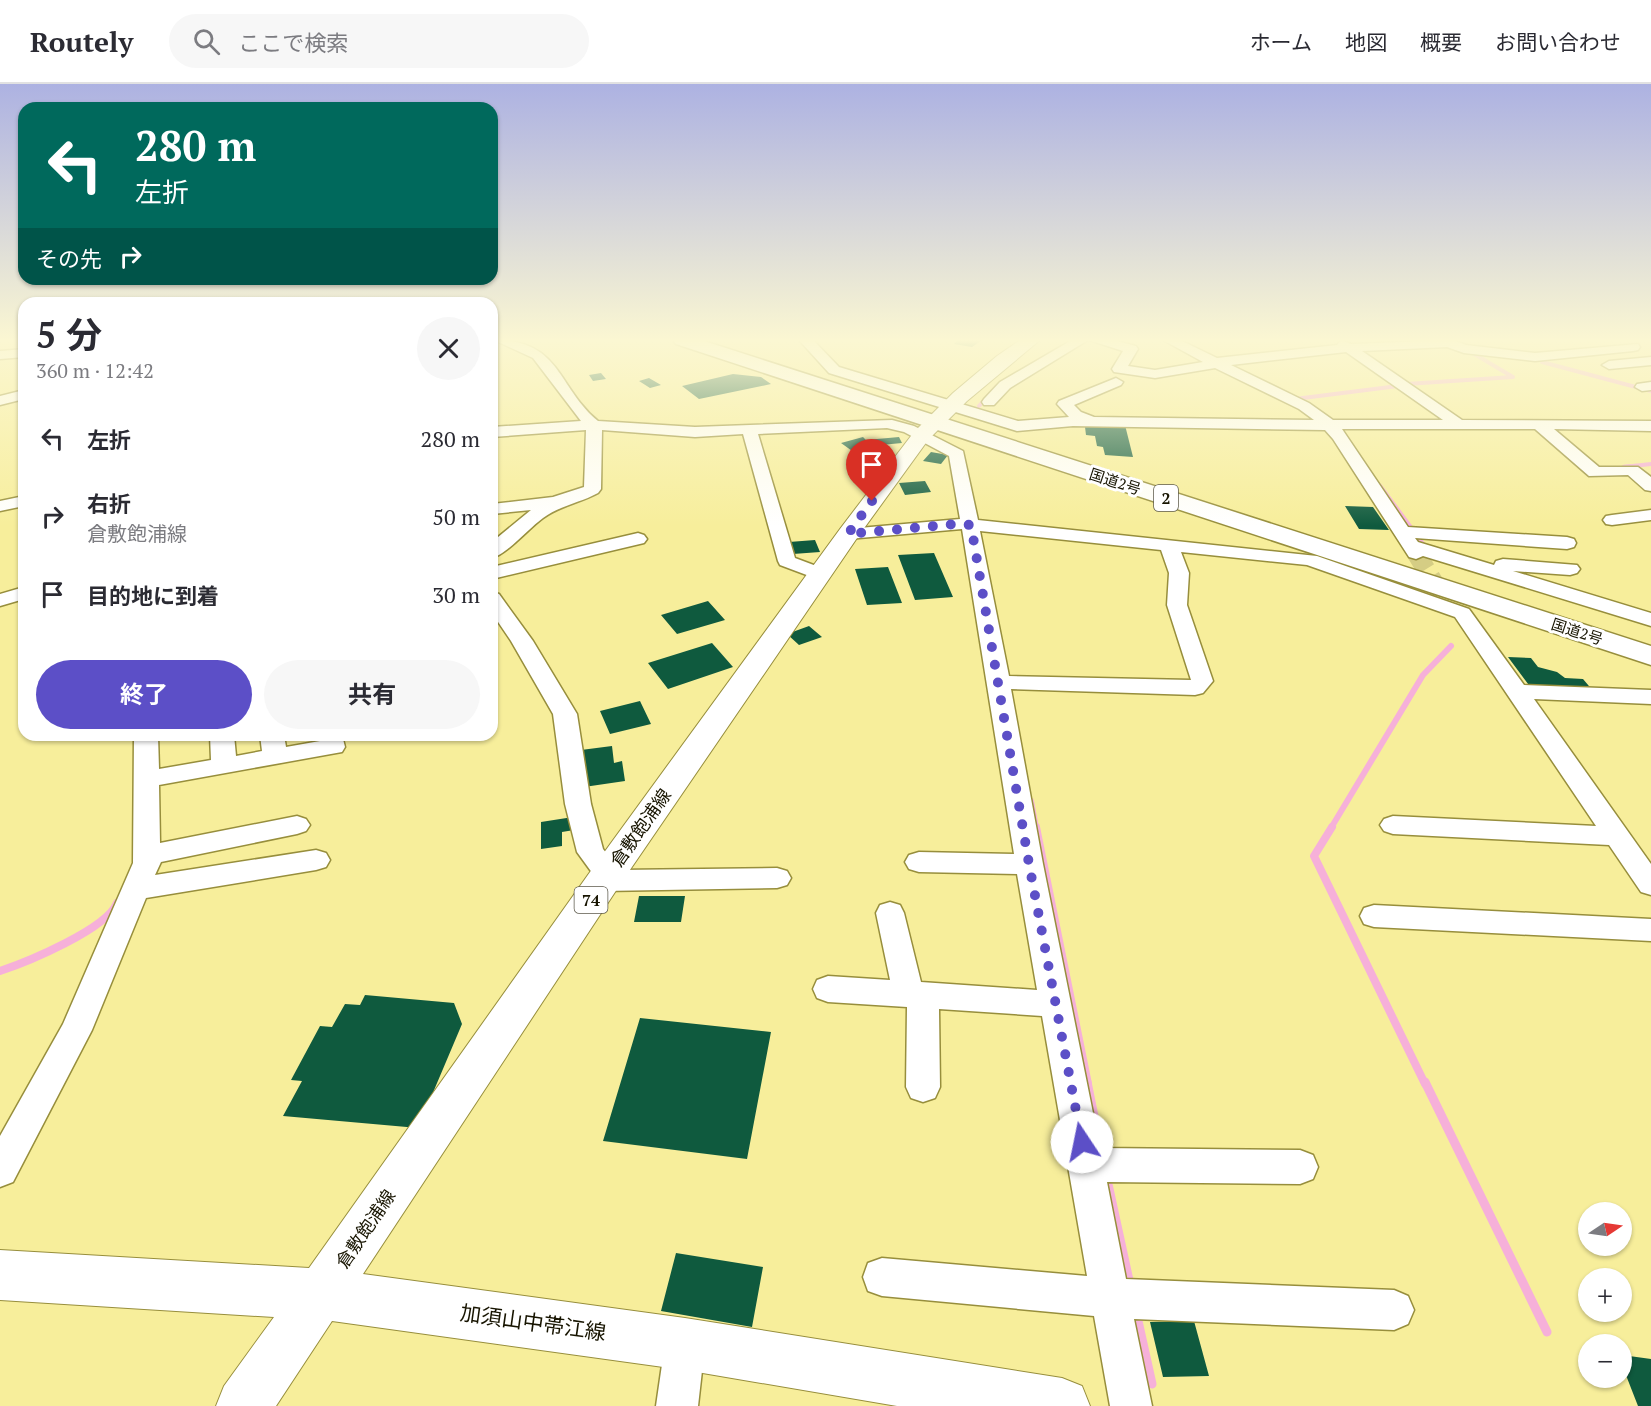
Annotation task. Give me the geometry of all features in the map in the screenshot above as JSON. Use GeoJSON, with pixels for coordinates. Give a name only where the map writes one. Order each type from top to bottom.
{"type":"FeatureCollection","features":[{"type":"Feature","properties":{"kind":"highway","name":"国道2号"},"geometry":{"type":"LineString","coordinates":[[882,402],[1651,639]]}},
{"type":"Feature","properties":{"kind":"highway","name":"国道2号"},"geometry":{"type":"LineString","coordinates":[[889,402],[1651,656]]}},
{"type":"Feature","properties":{"kind":"main road","name":"倉敷飽浦線"},"geometry":{"type":"LineString","coordinates":[[244,1406],[606,878],[848,534],[938,419],[957,402]]}},
{"type":"Feature","properties":{"kind":"main road","name":"加須山中帯江線"},"geometry":{"type":"LineString","coordinates":[[0,1275],[321,1294],[685,1344],[1062,1406]]}},
{"type":"Feature","properties":{"kind":"street"},"geometry":{"type":"LineString","coordinates":[[498,508],[557,502],[582,496],[592,489],[594,425],[575,402]]}},
{"type":"Feature","properties":{"kind":"street"},"geometry":{"type":"LineString","coordinates":[[901,402],[938,419],[957,454],[976,526],[1005,682],[1029,864],[1086,1166],[1127,1299],[1131,1406]]}},
{"type":"Feature","properties":{"kind":"street"},"geometry":{"type":"LineString","coordinates":[[1069,402],[1064,404],[1076,415],[1091,422]]}},
{"type":"Feature","properties":{"kind":"street"},"geometry":{"type":"LineString","coordinates":[[1295,402],[1328,424],[1339,436],[1417,543],[1467,564],[1651,620]]}},
{"type":"Feature","properties":{"kind":"street"},"geometry":{"type":"LineString","coordinates":[[1426,402],[1457,423]]}},
{"type":"Feature","properties":{"kind":"street"},"geometry":{"type":"LineString","coordinates":[[498,432],[594,425],[695,432],[938,419],[1017,426],[1091,422],[1651,426]]}},
{"type":"Feature","properties":{"kind":"street"},"geometry":{"type":"LineString","coordinates":[[1539,424],[1595,472],[1625,469],[1651,486]]}},
{"type":"Feature","properties":{"kind":"street"},"geometry":{"type":"LineString","coordinates":[[749,429],[787,561],[820,574]]}},
{"type":"Feature","properties":{"kind":"street"},"geometry":{"type":"LineString","coordinates":[[0,506],[18,502]]}},
{"type":"Feature","properties":{"kind":"street"},"geometry":{"type":"LineString","coordinates":[[498,546],[510,534],[557,502]]}},
{"type":"Feature","properties":{"kind":"street"},"geometry":{"type":"LineString","coordinates":[[1612,520],[1651,515]]}},
{"type":"Feature","properties":{"kind":"street"},"geometry":{"type":"LineString","coordinates":[[848,534],[956,524],[1310,560],[1448,604],[1462,613],[1651,885]]}},
{"type":"Feature","properties":{"kind":"street"},"geometry":{"type":"LineString","coordinates":[[498,572],[638,539]]}},
{"type":"Feature","properties":{"kind":"street"},"geometry":{"type":"LineString","coordinates":[[1417,543],[1567,543]]}},
{"type":"Feature","properties":{"kind":"street"},"geometry":{"type":"LineString","coordinates":[[1005,682],[1195,688],[1202,681],[1177,605],[1179,573],[1169,546]]}},
{"type":"Feature","properties":{"kind":"street"},"geometry":{"type":"LineString","coordinates":[[1467,564],[1570,569]]}},
{"type":"Feature","properties":{"kind":"street"},"geometry":{"type":"LineString","coordinates":[[0,600],[18,595]]}},
{"type":"Feature","properties":{"kind":"street"},"geometry":{"type":"LineString","coordinates":[[498,607],[522,641],[565,714],[578,804],[590,852],[606,878],[777,878]]}},
{"type":"Feature","properties":{"kind":"street"},"geometry":{"type":"LineString","coordinates":[[1517,692],[1651,697]]}},
{"type":"Feature","properties":{"kind":"street"},"geometry":{"type":"LineString","coordinates":[[0,1170],[76,1030],[147,863],[146,741]]}},
{"type":"Feature","properties":{"kind":"street"},"geometry":{"type":"LineString","coordinates":[[222,741],[224,765]]}},
{"type":"Feature","properties":{"kind":"street"},"geometry":{"type":"LineString","coordinates":[[146,779],[224,765],[274,746],[333,747],[332,741]]}},
{"type":"Feature","properties":{"kind":"street"},"geometry":{"type":"LineString","coordinates":[[147,855],[297,825]]}},
{"type":"Feature","properties":{"kind":"street"},"geometry":{"type":"LineString","coordinates":[[1393,825],[1617,836]]}},
{"type":"Feature","properties":{"kind":"street"},"geometry":{"type":"LineString","coordinates":[[136,889],[316,860]]}},
{"type":"Feature","properties":{"kind":"street"},"geometry":{"type":"LineString","coordinates":[[919,862],[1029,864]]}},
{"type":"Feature","properties":{"kind":"street"},"geometry":{"type":"LineString","coordinates":[[890,913],[915,995],[923,1087]]}},
{"type":"Feature","properties":{"kind":"street"},"geometry":{"type":"LineString","coordinates":[[1374,916],[1651,930]]}},
{"type":"Feature","properties":{"kind":"street"},"geometry":{"type":"LineString","coordinates":[[828,989],[1055,1004]]}},
{"type":"Feature","properties":{"kind":"street"},"geometry":{"type":"LineString","coordinates":[[1086,1166],[1300,1167]]}},
{"type":"Feature","properties":{"kind":"street"},"geometry":{"type":"LineString","coordinates":[[882,1277],[1127,1299],[1394,1310]]}},
{"type":"Feature","properties":{"kind":"street"},"geometry":{"type":"LineString","coordinates":[[676,1406],[685,1344]]}},
{"type":"Feature","properties":{"kind":"building"},"geometry":{"type":"Polygon","coordinates":[[[1097,423],[1125,425],[1133,457],[1105,455],[1103,447],[1097,446],[1095,436],[1086,435],[1085,427],[1098,427],[1097,423]]]}},
{"type":"Feature","properties":{"kind":"building"},"geometry":{"type":"Polygon","coordinates":[[[863,437],[866,440],[899,437],[902,443],[881,445],[882,447],[876,448],[888,456],[874,459],[870,456],[862,458],[841,443],[863,437]]]}},
{"type":"Feature","properties":{"kind":"building"},"geometry":{"type":"Polygon","coordinates":[[[931,452],[948,455],[941,464],[923,461],[931,452]]]}},
{"type":"Feature","properties":{"kind":"building"},"geometry":{"type":"Polygon","coordinates":[[[925,481],[931,492],[905,495],[899,483],[925,481]]]}},
{"type":"Feature","properties":{"kind":"building"},"geometry":{"type":"Polygon","coordinates":[[[1345,506],[1373,507],[1389,530],[1359,529],[1345,506]]]}},
{"type":"Feature","properties":{"kind":"building"},"geometry":{"type":"Polygon","coordinates":[[[815,540],[820,552],[793,554],[789,542],[815,540]]]}},
{"type":"Feature","properties":{"kind":"building"},"geometry":{"type":"Polygon","coordinates":[[[934,553],[953,597],[915,600],[898,555],[934,553]]]}},
{"type":"Feature","properties":{"kind":"building"},"geometry":{"type":"Polygon","coordinates":[[[888,567],[902,603],[867,605],[855,569],[888,567]]]}},
{"type":"Feature","properties":{"kind":"building"},"geometry":{"type":"Polygon","coordinates":[[[708,601],[725,620],[677,634],[661,615],[708,601]]]}},
{"type":"Feature","properties":{"kind":"building"},"geometry":{"type":"Polygon","coordinates":[[[809,626],[822,637],[799,645],[787,634],[809,626]]]}},
{"type":"Feature","properties":{"kind":"building"},"geometry":{"type":"Polygon","coordinates":[[[712,643],[733,667],[668,689],[648,663],[712,643]]]}},
{"type":"Feature","properties":{"kind":"building"},"geometry":{"type":"Polygon","coordinates":[[[1508,657],[1531,658],[1538,667],[1557,672],[1565,678],[1583,679],[1594,692],[1531,688],[1508,657]]]}},
{"type":"Feature","properties":{"kind":"building"},"geometry":{"type":"Polygon","coordinates":[[[640,701],[651,724],[610,734],[600,711],[640,701]]]}},
{"type":"Feature","properties":{"kind":"building"},"geometry":{"type":"Polygon","coordinates":[[[612,746],[614,763],[622,761],[625,781],[584,787],[581,750],[612,746]]]}},
{"type":"Feature","properties":{"kind":"building"},"geometry":{"type":"Polygon","coordinates":[[[573,817],[574,830],[562,832],[562,846],[541,849],[541,822],[573,817]]]}},
{"type":"Feature","properties":{"kind":"building"},"geometry":{"type":"Polygon","coordinates":[[[639,896],[685,896],[681,922],[634,922],[639,896]]]}},
{"type":"Feature","properties":{"kind":"building"},"geometry":{"type":"Polygon","coordinates":[[[365,995],[454,1003],[462,1024],[418,1128],[283,1116],[302,1081],[291,1080],[320,1026],[332,1027],[345,1004],[360,1005],[365,995]]]}},
{"type":"Feature","properties":{"kind":"building"},"geometry":{"type":"Polygon","coordinates":[[[640,1018],[771,1032],[747,1159],[603,1141],[640,1018]]]}},
{"type":"Feature","properties":{"kind":"building"},"geometry":{"type":"Polygon","coordinates":[[[676,1253],[763,1267],[752,1327],[661,1311],[676,1253]]]}},
{"type":"Feature","properties":{"kind":"building"},"geometry":{"type":"Polygon","coordinates":[[[1194,1321],[1209,1376],[1163,1377],[1150,1322],[1194,1321]]]}},
{"type":"Feature","properties":{"kind":"building"},"geometry":{"type":"Polygon","coordinates":[[[1632,1356],[1651,1359],[1651,1406],[1638,1406],[1631,1388],[1632,1356]]]}},
{"type":"Feature","properties":{"kind":"waterway"},"geometry":{"type":"LineString","coordinates":[[979,406],[983,402]]}},
{"type":"Feature","properties":{"kind":"waterway"},"geometry":{"type":"LineString","coordinates":[[1624,467],[1651,464]]}},
{"type":"Feature","properties":{"kind":"waterway"},"geometry":{"type":"LineString","coordinates":[[1624,467],[1636,466]]}},
{"type":"Feature","properties":{"kind":"waterway"},"geometry":{"type":"LineString","coordinates":[[1624,467],[1629,472]]}},
{"type":"Feature","properties":{"kind":"waterway"},"geometry":{"type":"LineString","coordinates":[[1380,486],[1426,548]]}},
{"type":"Feature","properties":{"kind":"waterway"},"geometry":{"type":"LineString","coordinates":[[1331,828],[1423,675],[1451,646]]}},
{"type":"Feature","properties":{"kind":"waterway"},"geometry":{"type":"LineString","coordinates":[[1031,801],[1036,828]]}},
{"type":"Feature","properties":{"kind":"waterway"},"geometry":{"type":"LineString","coordinates":[[1036,827],[1088,1084]]}},
{"type":"Feature","properties":{"kind":"waterway"},"geometry":{"type":"LineString","coordinates":[[1332,827],[1314,856],[1425,1084]]}},
{"type":"Feature","properties":{"kind":"waterway"},"geometry":{"type":"LineString","coordinates":[[0,971],[83,934],[110,913],[117,903]]}},
{"type":"Feature","properties":{"kind":"waterway"},"geometry":{"type":"LineString","coordinates":[[1087,1082],[1102,1156]]}},
{"type":"Feature","properties":{"kind":"waterway"},"geometry":{"type":"LineString","coordinates":[[1425,1082],[1547,1332]]}},
{"type":"Feature","properties":{"kind":"waterway"},"geometry":{"type":"LineString","coordinates":[[1106,1175],[1130,1285]]}},
{"type":"Feature","properties":{"kind":"waterway"},"geometry":{"type":"LineString","coordinates":[[1136,1312],[1152,1384]]}},
{"type":"Feature","properties":{"kind":"tunnel"},"geometry":{"type":"LineString","coordinates":[[1416,553],[1446,602]]}},
{"type":"Feature","properties":{"kind":"route"},"geometry":{"type":"LineString","coordinates":[[872,501],[848,534],[956,524],[971,525],[1029,864],[1082,1142]]}}]}
